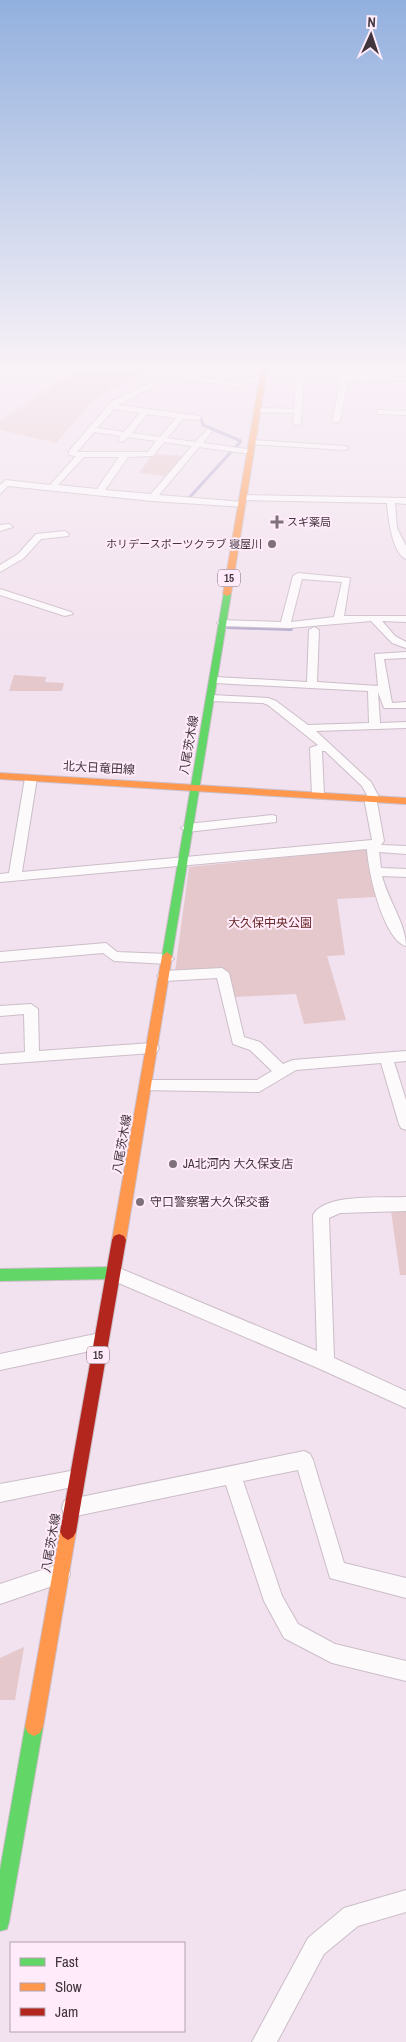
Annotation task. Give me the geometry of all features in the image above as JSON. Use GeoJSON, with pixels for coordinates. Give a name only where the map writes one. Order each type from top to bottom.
{"type":"FeatureCollection","features":[{"type":"Feature","properties":{"kind":"main road","name":"八尾茨木線"},"geometry":{"type":"LineString","coordinates":[[0,1922],[100,1340],[146,1086],[187,828],[215,680],[222,623],[248,465]]}},
{"type":"Feature","properties":{"kind":"main road","name":"北大日竜田線"},"geometry":{"type":"LineString","coordinates":[[0,776],[406,801]]}},
{"type":"Feature","properties":{"kind":"main road"},"geometry":{"type":"LineString","coordinates":[[0,1274],[113,1273]]}},
{"type":"Feature","properties":{"kind":"street"},"geometry":{"type":"LineString","coordinates":[[51,488],[72,465]]}},
{"type":"Feature","properties":{"kind":"street"},"geometry":{"type":"LineString","coordinates":[[99,493],[118,465]]}},
{"type":"Feature","properties":{"kind":"street"},"geometry":{"type":"LineString","coordinates":[[152,498],[165,479],[178,465]]}},
{"type":"Feature","properties":{"kind":"street"},"geometry":{"type":"LineString","coordinates":[[0,491],[6,483],[152,498],[242,501],[406,501]]}},
{"type":"Feature","properties":{"kind":"street"},"geometry":{"type":"LineString","coordinates":[[391,501],[395,531],[406,556]]}},
{"type":"Feature","properties":{"kind":"street"},"geometry":{"type":"LineString","coordinates":[[395,531],[406,528]]}},
{"type":"Feature","properties":{"kind":"street"},"geometry":{"type":"LineString","coordinates":[[1,573],[21,556],[34,539],[39,536],[65,534]]}},
{"type":"Feature","properties":{"kind":"street"},"geometry":{"type":"LineString","coordinates":[[285,625],[298,576],[347,580],[338,621]]}},
{"type":"Feature","properties":{"kind":"street"},"geometry":{"type":"LineString","coordinates":[[0,592],[68,614]]}},
{"type":"Feature","properties":{"kind":"street"},"geometry":{"type":"LineString","coordinates":[[222,623],[285,625],[372,618],[406,619]]}},
{"type":"Feature","properties":{"kind":"street"},"geometry":{"type":"LineString","coordinates":[[372,618],[382,625],[390,639],[406,645]]}},
{"type":"Feature","properties":{"kind":"street"},"geometry":{"type":"LineString","coordinates":[[312,685],[314,630]]}},
{"type":"Feature","properties":{"kind":"street"},"geometry":{"type":"LineString","coordinates":[[375,726],[379,656],[406,655]]}},
{"type":"Feature","properties":{"kind":"street"},"geometry":{"type":"LineString","coordinates":[[215,680],[378,688]]}},
{"type":"Feature","properties":{"kind":"street"},"geometry":{"type":"LineString","coordinates":[[378,688],[388,706],[406,705]]}},
{"type":"Feature","properties":{"kind":"street"},"geometry":{"type":"LineString","coordinates":[[211,698],[264,700],[272,703],[306,728],[367,784],[372,798],[378,841],[373,847],[380,895],[406,941]]}},
{"type":"Feature","properties":{"kind":"street"},"geometry":{"type":"LineString","coordinates":[[306,728],[406,725]]}},
{"type":"Feature","properties":{"kind":"street"},"geometry":{"type":"LineString","coordinates":[[318,795],[316,748],[328,748]]}},
{"type":"Feature","properties":{"kind":"street"},"geometry":{"type":"LineString","coordinates":[[15,876],[31,778]]}},
{"type":"Feature","properties":{"kind":"street"},"geometry":{"type":"LineString","coordinates":[[187,828],[272,819]]}},
{"type":"Feature","properties":{"kind":"street"},"geometry":{"type":"LineString","coordinates":[[0,878],[373,847],[406,850]]}},
{"type":"Feature","properties":{"kind":"street"},"geometry":{"type":"LineString","coordinates":[[376,872],[406,873]]}},
{"type":"Feature","properties":{"kind":"street"},"geometry":{"type":"LineString","coordinates":[[0,957],[106,948],[114,956],[166,959]]}},
{"type":"Feature","properties":{"kind":"street"},"geometry":{"type":"LineString","coordinates":[[164,976],[222,973],[238,1040],[255,1046],[283,1072]]}},
{"type":"Feature","properties":{"kind":"street"},"geometry":{"type":"LineString","coordinates":[[0,1011],[31,1009],[32,1055]]}},
{"type":"Feature","properties":{"kind":"street"},"geometry":{"type":"LineString","coordinates":[[0,1058],[152,1048]]}},
{"type":"Feature","properties":{"kind":"street"},"geometry":{"type":"LineString","coordinates":[[146,1086],[259,1086],[293,1065],[406,1056]]}},
{"type":"Feature","properties":{"kind":"street"},"geometry":{"type":"LineString","coordinates":[[386,1058],[406,1124]]}},
{"type":"Feature","properties":{"kind":"street"},"geometry":{"type":"LineString","coordinates":[[326,1363],[321,1215],[338,1206],[406,1204]]}},
{"type":"Feature","properties":{"kind":"street"},"geometry":{"type":"LineString","coordinates":[[113,1273],[326,1363],[406,1400]]}},
{"type":"Feature","properties":{"kind":"street"},"geometry":{"type":"LineString","coordinates":[[0,1362],[100,1340]]}},
{"type":"Feature","properties":{"kind":"street"},"geometry":{"type":"LineString","coordinates":[[72,1508],[304,1460],[337,1571],[406,1588]]}},
{"type":"Feature","properties":{"kind":"street"},"geometry":{"type":"LineString","coordinates":[[232,1475],[274,1601],[291,1630],[332,1653],[406,1671]]}},
{"type":"Feature","properties":{"kind":"street"},"geometry":{"type":"LineString","coordinates":[[0,1493],[76,1479]]}},
{"type":"Feature","properties":{"kind":"street"},"geometry":{"type":"LineString","coordinates":[[0,1594],[60,1574]]}},
{"type":"Feature","properties":{"kind":"street"},"geometry":{"type":"LineString","coordinates":[[264,2042],[316,1946],[352,1916],[406,1901]]}},
{"type":"Feature","properties":{"kind":"green space"},"geometry":{"type":"Polygon","coordinates":[[[145,465],[176,465],[165,476],[139,473],[145,465]]]}},
{"type":"Feature","properties":{"kind":"green space"},"geometry":{"type":"Polygon","coordinates":[[[14,675],[46,677],[45,682],[64,683],[62,691],[9,691],[14,675]]]}},
{"type":"Feature","properties":{"kind":"green space","name":"大久保中央公園"},"geometry":{"type":"Polygon","coordinates":[[[367,849],[377,897],[337,899],[345,955],[327,956],[346,1020],[304,1024],[296,994],[233,997],[227,970],[175,972],[189,867],[367,849]]]}},
{"type":"Feature","properties":{"kind":"green space"},"geometry":{"type":"Polygon","coordinates":[[[406,1210],[406,1275],[400,1275],[391,1211],[406,1210]]]}},
{"type":"Feature","properties":{"kind":"green space"},"geometry":{"type":"Polygon","coordinates":[[[24,1647],[15,1700],[0,1700],[0,1658],[24,1647]]]}},
{"type":"Feature","properties":{"kind":"waterway"},"geometry":{"type":"LineString","coordinates":[[188,499],[219,465]]}},
{"type":"Feature","properties":{"kind":"waterway"},"geometry":{"type":"LineString","coordinates":[[228,627],[291,629]]}},
{"type":"Feature","properties":{"kind":"traffic: fast"},"geometry":{"type":"LineString","coordinates":[[167,956],[227,594]]}},
{"type":"Feature","properties":{"kind":"traffic: fast"},"geometry":{"type":"LineString","coordinates":[[0,1275],[113,1273]]}},
{"type":"Feature","properties":{"kind":"traffic: fast"},"geometry":{"type":"LineString","coordinates":[[0,1922],[34,1727]]}},
{"type":"Feature","properties":{"kind":"traffic: slow"},"geometry":{"type":"LineString","coordinates":[[227,594],[248,465]]}},
{"type":"Feature","properties":{"kind":"traffic: slow"},"geometry":{"type":"LineString","coordinates":[[0,776],[406,801]]}},
{"type":"Feature","properties":{"kind":"traffic: slow"},"geometry":{"type":"LineString","coordinates":[[119,1240],[167,956]]}},
{"type":"Feature","properties":{"kind":"traffic: slow"},"geometry":{"type":"LineString","coordinates":[[34,1727],[68,1532]]}},
{"type":"Feature","properties":{"kind":"traffic: jam"},"geometry":{"type":"LineString","coordinates":[[68,1532],[119,1240]]}},
{"type":"Feature","properties":{"kind":"place","name":"スギ薬局"},"geometry":{"type":"Point","coordinates":[277,522]}},
{"type":"Feature","properties":{"kind":"place","name":"ホリデースポーツクラブ 寝屋川"},"geometry":{"type":"Point","coordinates":[272,544]}},
{"type":"Feature","properties":{"kind":"place","name":"JA北河内 大久保支店"},"geometry":{"type":"Point","coordinates":[173,1164]}},
{"type":"Feature","properties":{"kind":"place","name":"守口警察署大久保交番"},"geometry":{"type":"Point","coordinates":[140,1202]}}]}
